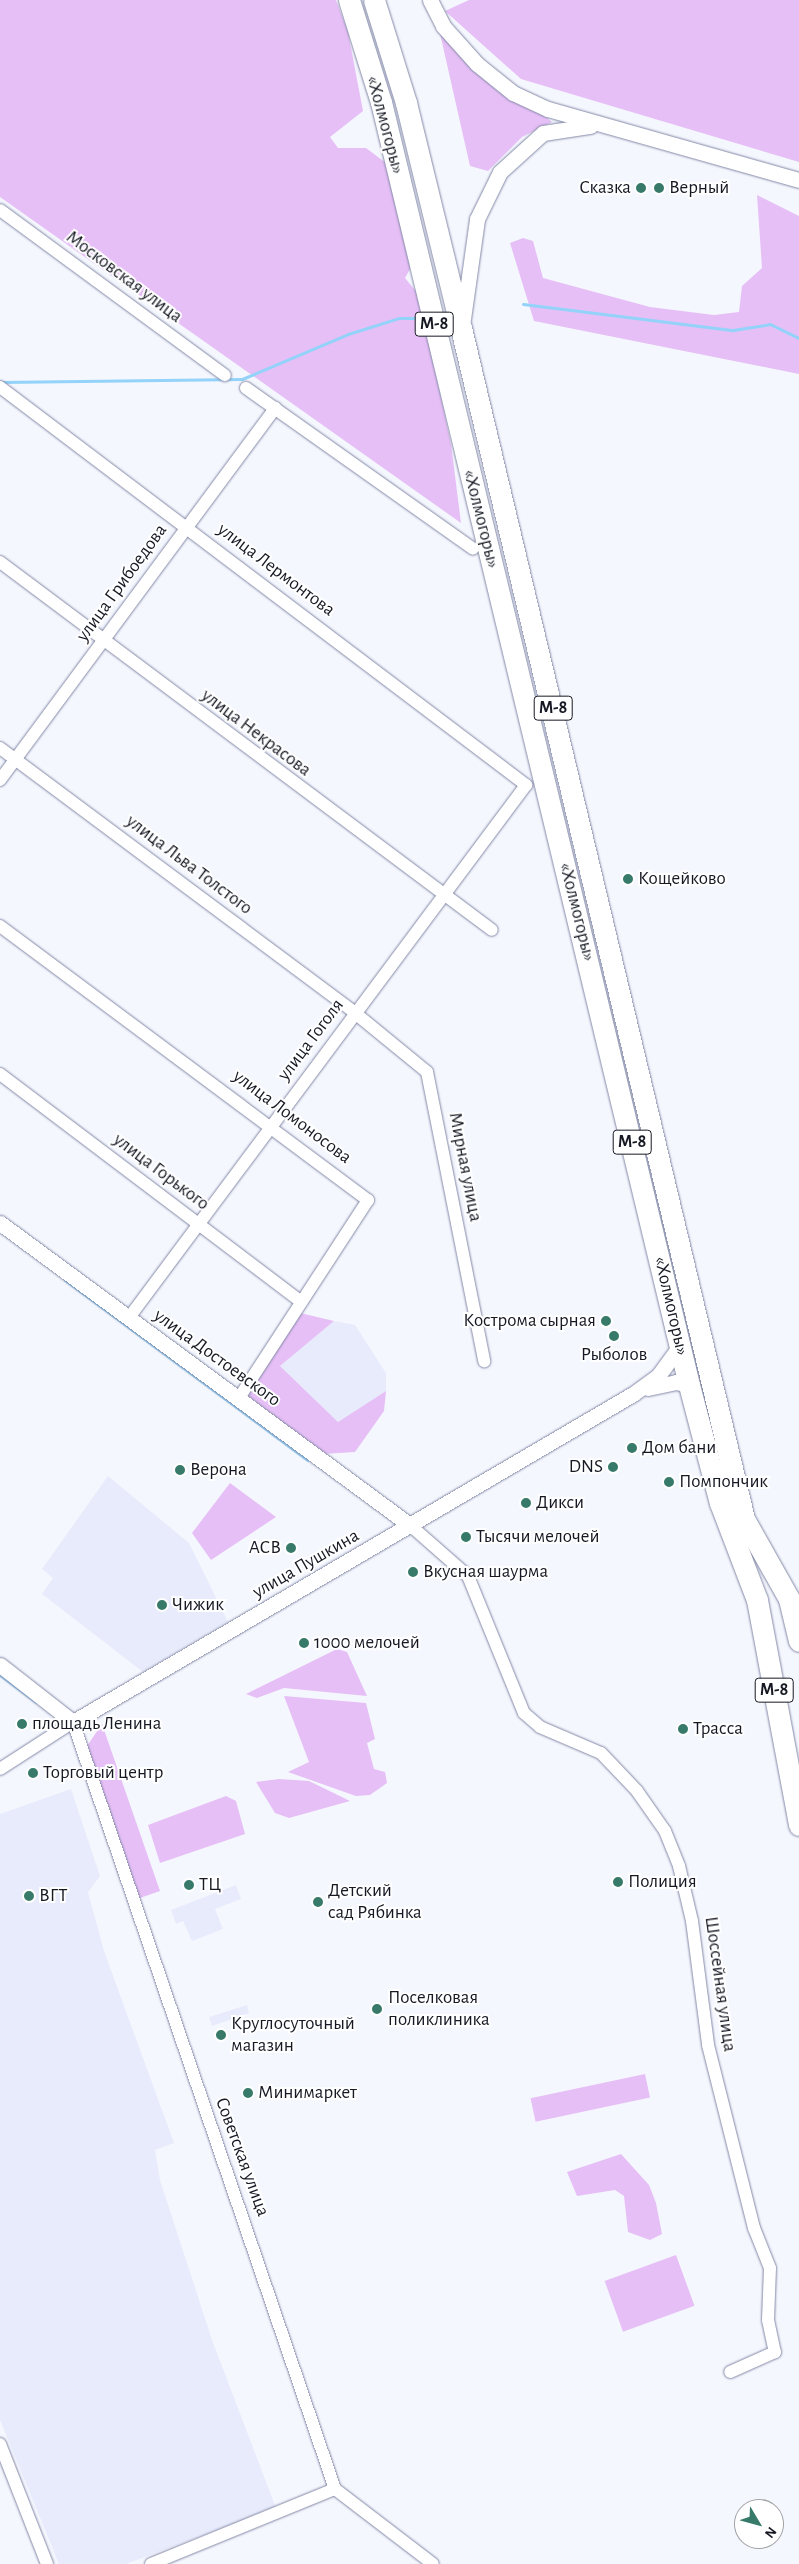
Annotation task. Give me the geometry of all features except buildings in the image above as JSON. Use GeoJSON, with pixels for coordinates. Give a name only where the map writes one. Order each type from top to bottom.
{"type":"FeatureCollection","features":[{"type":"Feature","properties":{"kind":"highway","name":"«Холмогоры»"},"geometry":{"type":"LineString","coordinates":[[349,0],[381,102],[689,1385],[720,1503],[757,1600],[799,1825]]}},
{"type":"Feature","properties":{"kind":"highway","name":"«Холмогоры»"},"geometry":{"type":"LineString","coordinates":[[374,0],[406,103],[461,328],[722,1434],[744,1519],[789,1599],[799,1641]]}},
{"type":"Feature","properties":{"kind":"street"},"geometry":{"type":"LineString","coordinates":[[430,0],[443,26],[477,64],[513,93],[548,109],[799,180]]}},
{"type":"Feature","properties":{"kind":"street"},"geometry":{"type":"LineString","coordinates":[[461,328],[477,219],[500,172],[543,133],[604,125]]}},
{"type":"Feature","properties":{"kind":"street","name":"Московская улица"},"geometry":{"type":"LineString","coordinates":[[1,209],[225,375]]}},
{"type":"Feature","properties":{"kind":"street","name":"улица Лермонтова"},"geometry":{"type":"LineString","coordinates":[[0,387],[187,525],[526,785]]}},
{"type":"Feature","properties":{"kind":"street"},"geometry":{"type":"LineString","coordinates":[[246,388],[473,549]]}},
{"type":"Feature","properties":{"kind":"street","name":"улица Грибоедова"},"geometry":{"type":"LineString","coordinates":[[0,780],[274,408]]}},
{"type":"Feature","properties":{"kind":"street","name":"улица Некрасова"},"geometry":{"type":"LineString","coordinates":[[0,562],[442,896],[492,930]]}},
{"type":"Feature","properties":{"kind":"street","name":"улица Льва Толстого"},"geometry":{"type":"LineString","coordinates":[[0,748],[355,1012]]}},
{"type":"Feature","properties":{"kind":"street","name":"улица Гоголя"},"geometry":{"type":"LineString","coordinates":[[128,1319],[526,785]]}},
{"type":"Feature","properties":{"kind":"street","name":"улица Ломоносова"},"geometry":{"type":"LineString","coordinates":[[0,926],[272,1125],[368,1200],[299,1300],[239,1398]]}},
{"type":"Feature","properties":{"kind":"street","name":"Мирная улица"},"geometry":{"type":"LineString","coordinates":[[355,1012],[427,1072],[484,1361]]}},
{"type":"Feature","properties":{"kind":"street","name":"улица Горького"},"geometry":{"type":"LineString","coordinates":[[0,1074],[299,1300]]}},
{"type":"Feature","properties":{"kind":"street","name":"улица Достоевского"},"geometry":{"type":"LineString","coordinates":[[0,1223],[411,1526]]}},
{"type":"Feature","properties":{"kind":"street"},"geometry":{"type":"LineString","coordinates":[[633,1394],[658,1376],[680,1346]]}},
{"type":"Feature","properties":{"kind":"street"},"geometry":{"type":"LineString","coordinates":[[633,1394],[660,1384],[689,1385]]}},
{"type":"Feature","properties":{"kind":"street","name":"улица Пушкина"},"geometry":{"type":"LineString","coordinates":[[0,1769],[73,1722],[411,1526],[633,1394]]}},
{"type":"Feature","properties":{"kind":"street","name":"Шоссейная улица"},"geometry":{"type":"LineString","coordinates":[[411,1526],[468,1576],[524,1713],[540,1728],[601,1753],[637,1791],[665,1831],[679,1866],[692,1921],[710,2054],[754,2228],[770,2268],[768,2320],[775,2352],[730,2372]]}},
{"type":"Feature","properties":{"kind":"street"},"geometry":{"type":"LineString","coordinates":[[0,1665],[73,1722]]}},
{"type":"Feature","properties":{"kind":"street","name":"Советская улица"},"geometry":{"type":"LineString","coordinates":[[73,1722],[335,2489]]}},
{"type":"Feature","properties":{"kind":"street"},"geometry":{"type":"LineString","coordinates":[[0,2444],[47,2564]]}},
{"type":"Feature","properties":{"kind":"street"},"geometry":{"type":"LineString","coordinates":[[158,2563],[335,2489],[432,2564]]}},
{"type":"Feature","properties":{"kind":"shaded area"},"geometry":{"type":"Polygon","coordinates":[[[0,0],[336,0],[348,32],[363,111],[330,137],[338,148],[366,148],[390,166],[414,262],[405,278],[419,295],[451,444],[461,523],[0,197],[0,0]]]}},
{"type":"Feature","properties":{"kind":"shaded area"},"geometry":{"type":"Polygon","coordinates":[[[469,0],[799,0],[799,162],[521,79],[445,11],[469,0]]]}},
{"type":"Feature","properties":{"kind":"shaded area"},"geometry":{"type":"Polygon","coordinates":[[[439,29],[552,122],[522,137],[488,171],[470,166],[439,29]]]}},
{"type":"Feature","properties":{"kind":"shaded area"},"geometry":{"type":"Polygon","coordinates":[[[757,195],[799,216],[799,374],[534,321],[510,243],[523,238],[533,241],[543,278],[650,307],[714,315],[739,312],[742,286],[762,268],[757,195]]]}},
{"type":"Feature","properties":{"kind":"shaded area"},"geometry":{"type":"Polygon","coordinates":[[[296,1312],[334,1321],[280,1366],[338,1422],[386,1391],[384,1411],[355,1452],[323,1454],[247,1395],[296,1312]]]}},
{"type":"Feature","properties":{"kind":"shaded area"},"geometry":{"type":"Polygon","coordinates":[[[334,1321],[355,1325],[386,1373],[386,1391],[338,1422],[280,1366],[334,1321]]]}},
{"type":"Feature","properties":{"kind":"shaded area"},"geometry":{"type":"Polygon","coordinates":[[[108,1476],[189,1543],[228,1622],[143,1672],[42,1594],[53,1578],[42,1569],[108,1476]]]}},
{"type":"Feature","properties":{"kind":"shaded area"},"geometry":{"type":"Polygon","coordinates":[[[230,1483],[276,1517],[211,1560],[192,1533],[230,1483]]]}},
{"type":"Feature","properties":{"kind":"shaded area"},"geometry":{"type":"Polygon","coordinates":[[[337,1649],[347,1652],[367,1696],[284,1688],[257,1698],[246,1694],[337,1649]]]}},
{"type":"Feature","properties":{"kind":"shaded area"},"geometry":{"type":"Polygon","coordinates":[[[284,1696],[366,1703],[375,1739],[367,1743],[374,1769],[385,1772],[387,1783],[370,1795],[356,1796],[288,1772],[309,1762],[284,1696]]]}},
{"type":"Feature","properties":{"kind":"shaded area"},"geometry":{"type":"Polygon","coordinates":[[[102,1724],[160,1891],[137,1899],[87,1746],[102,1724]]]}},
{"type":"Feature","properties":{"kind":"shaded area"},"geometry":{"type":"Polygon","coordinates":[[[279,1779],[309,1781],[350,1801],[289,1818],[275,1813],[256,1782],[279,1779]]]}},
{"type":"Feature","properties":{"kind":"shaded area"},"geometry":{"type":"Polygon","coordinates":[[[71,1789],[100,1876],[88,1892],[104,1951],[174,2143],[155,2150],[160,2180],[212,2340],[276,2508],[126,2564],[59,2564],[0,2420],[0,1814],[71,1789]]]}},
{"type":"Feature","properties":{"kind":"shaded area"},"geometry":{"type":"Polygon","coordinates":[[[226,1796],[236,1801],[245,1834],[160,1863],[148,1825],[226,1796]]]}},
{"type":"Feature","properties":{"kind":"shaded area"},"geometry":{"type":"Polygon","coordinates":[[[236,1885],[241,1899],[215,1909],[223,1929],[192,1941],[183,1921],[176,1924],[171,1910],[236,1885]]]}},
{"type":"Feature","properties":{"kind":"shaded area"},"geometry":{"type":"Polygon","coordinates":[[[247,2005],[249,2013],[212,2026],[209,2017],[247,2005]]]}},
{"type":"Feature","properties":{"kind":"shaded area"},"geometry":{"type":"Polygon","coordinates":[[[645,2074],[650,2097],[536,2122],[531,2098],[645,2074]]]}},
{"type":"Feature","properties":{"kind":"shaded area"},"geometry":{"type":"Polygon","coordinates":[[[621,2154],[649,2185],[656,2203],[662,2234],[650,2240],[628,2232],[624,2196],[615,2190],[577,2196],[567,2172],[621,2154]]]}},
{"type":"Feature","properties":{"kind":"shaded area"},"geometry":{"type":"Polygon","coordinates":[[[676,2255],[694,2306],[623,2332],[605,2281],[676,2255]]]}},
{"type":"Feature","properties":{"kind":"waterway"},"geometry":{"type":"LineString","coordinates":[[523,304],[733,330],[770,324],[799,338]]}},
{"type":"Feature","properties":{"kind":"waterway"},"geometry":{"type":"LineString","coordinates":[[1,382],[242,379],[348,334],[399,318],[425,318]]}},
{"type":"Feature","properties":{"kind":"waterway"},"geometry":{"type":"LineString","coordinates":[[65,1280],[307,1460]]}},
{"type":"Feature","properties":{"kind":"waterway"},"geometry":{"type":"LineString","coordinates":[[0,1675],[36,1702]]}},
{"type":"Feature","properties":{"kind":"place","name":"Сказка"},"geometry":{"type":"Point","coordinates":[641,188]}},
{"type":"Feature","properties":{"kind":"place","name":"Верный"},"geometry":{"type":"Point","coordinates":[659,188]}},
{"type":"Feature","properties":{"kind":"place","name":"Кощейково"},"geometry":{"type":"Point","coordinates":[628,879]}},
{"type":"Feature","properties":{"kind":"place","name":"Кострома сырная"},"geometry":{"type":"Point","coordinates":[606,1321]}},
{"type":"Feature","properties":{"kind":"place","name":"Рыболов"},"geometry":{"type":"Point","coordinates":[614,1336]}},
{"type":"Feature","properties":{"kind":"place","name":"Дом бани"},"geometry":{"type":"Point","coordinates":[632,1448]}},
{"type":"Feature","properties":{"kind":"place","name":"DNS"},"geometry":{"type":"Point","coordinates":[613,1467]}},
{"type":"Feature","properties":{"kind":"place","name":"Верона"},"geometry":{"type":"Point","coordinates":[180,1470]}},
{"type":"Feature","properties":{"kind":"place","name":"Помпончик"},"geometry":{"type":"Point","coordinates":[669,1482]}},
{"type":"Feature","properties":{"kind":"place","name":"Дикси"},"geometry":{"type":"Point","coordinates":[526,1503]}},
{"type":"Feature","properties":{"kind":"place","name":"Тысячи мелочей"},"geometry":{"type":"Point","coordinates":[466,1537]}},
{"type":"Feature","properties":{"kind":"place","name":"АСВ"},"geometry":{"type":"Point","coordinates":[291,1548]}},
{"type":"Feature","properties":{"kind":"place","name":"Вкусная шаурма"},"geometry":{"type":"Point","coordinates":[413,1572]}},
{"type":"Feature","properties":{"kind":"place","name":"Чижик"},"geometry":{"type":"Point","coordinates":[162,1605]}},
{"type":"Feature","properties":{"kind":"place","name":"1000 мелочей"},"geometry":{"type":"Point","coordinates":[304,1643]}},
{"type":"Feature","properties":{"kind":"place","name":"площадь Ленина"},"geometry":{"type":"Point","coordinates":[22,1724]}},
{"type":"Feature","properties":{"kind":"place","name":"Трасса"},"geometry":{"type":"Point","coordinates":[683,1729]}},
{"type":"Feature","properties":{"kind":"place","name":"Торговый центр"},"geometry":{"type":"Point","coordinates":[33,1773]}},
{"type":"Feature","properties":{"kind":"place","name":"Полиция"},"geometry":{"type":"Point","coordinates":[618,1882]}},
{"type":"Feature","properties":{"kind":"place","name":"ТЦ"},"geometry":{"type":"Point","coordinates":[189,1885]}},
{"type":"Feature","properties":{"kind":"place","name":"ВГТ"},"geometry":{"type":"Point","coordinates":[29,1896]}},
{"type":"Feature","properties":{"kind":"place","name":"Детский сад Рябинка"},"geometry":{"type":"Point","coordinates":[318,1902]}},
{"type":"Feature","properties":{"kind":"place","name":"Поселковая поликлиника"},"geometry":{"type":"Point","coordinates":[377,2009]}},
{"type":"Feature","properties":{"kind":"place","name":"Круглосуточный магазин"},"geometry":{"type":"Point","coordinates":[221,2035]}},
{"type":"Feature","properties":{"kind":"place","name":"Минимаркет"},"geometry":{"type":"Point","coordinates":[248,2093]}}]}
